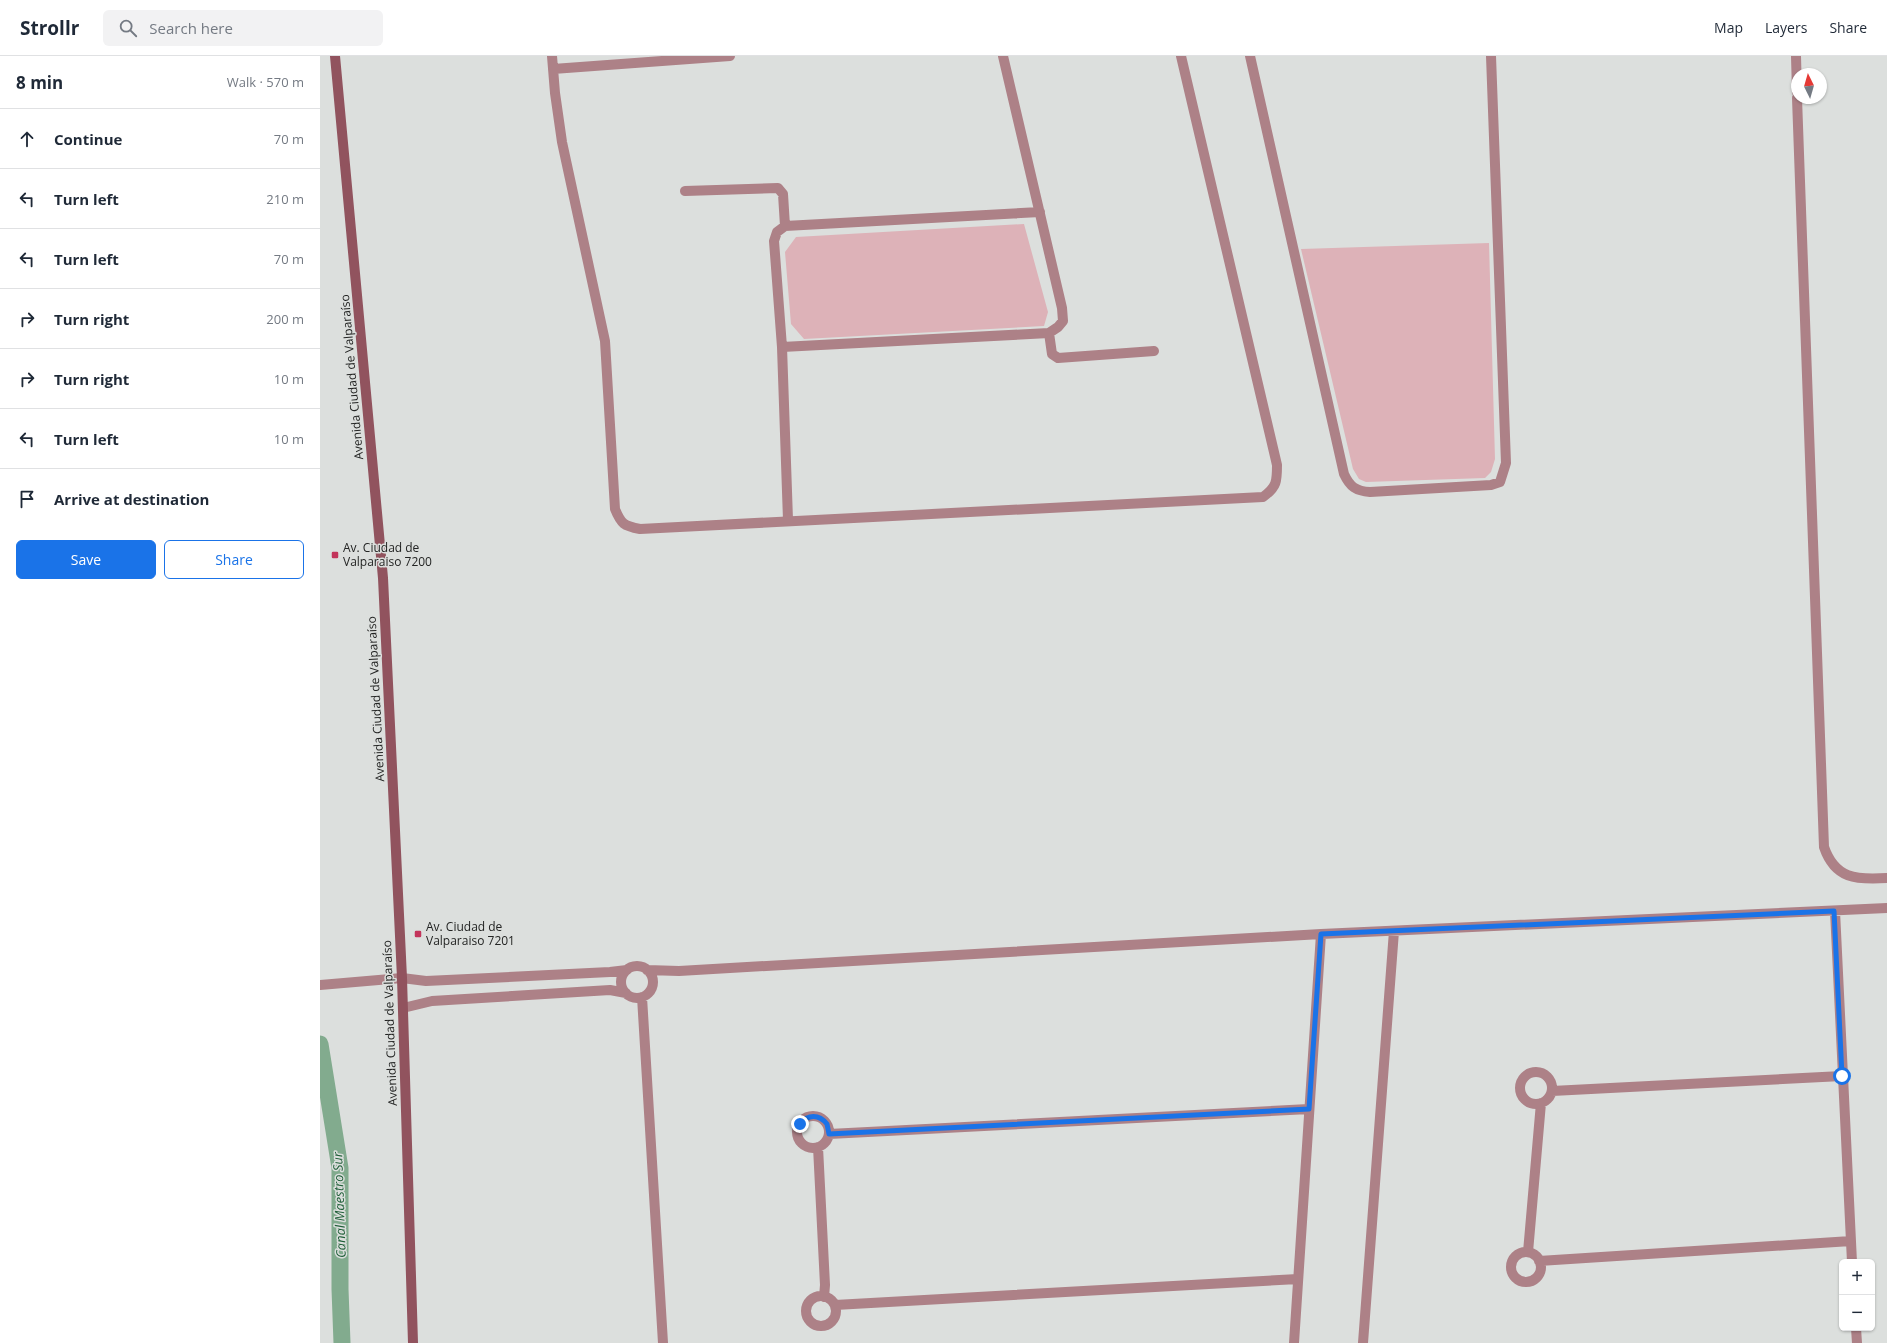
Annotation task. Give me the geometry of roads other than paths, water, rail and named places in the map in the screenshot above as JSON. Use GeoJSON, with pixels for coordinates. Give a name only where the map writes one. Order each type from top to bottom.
{"type":"FeatureCollection","features":[{"type":"Feature","properties":{"kind":"main road","name":"Avenida Ciudad de Valparaíso"},"geometry":{"type":"LineString","coordinates":[[335,56],[383,578],[402,978],[413,1343]]}},
{"type":"Feature","properties":{"kind":"street"},"geometry":{"type":"LineString","coordinates":[[552,56],[562,142],[605,341],[614,509],[621,522],[629,527],[640,529],[788,520],[1263,497],[1274,490],[1277,478],[1277,465],[1181,56]]}},
{"type":"Feature","properties":{"kind":"street"},"geometry":{"type":"LineString","coordinates":[[553,69],[730,56]]}},
{"type":"Feature","properties":{"kind":"street"},"geometry":{"type":"LineString","coordinates":[[782,347],[1049,333],[1058,327],[1063,321],[1062,308],[1040,212],[1002,56]]}},
{"type":"Feature","properties":{"kind":"street"},"geometry":{"type":"LineString","coordinates":[[1250,56],[1344,474],[1349,485],[1359,491],[1370,492],[1491,485],[1500,482],[1504,472],[1506,447],[1491,56]]}},
{"type":"Feature","properties":{"kind":"street"},"geometry":{"type":"LineString","coordinates":[[1796,56],[1796,68]]}},
{"type":"Feature","properties":{"kind":"street"},"geometry":{"type":"LineString","coordinates":[[1797,104],[1824,847],[1829,861],[1837,869],[1850,876],[1865,880],[1887,878]]}},
{"type":"Feature","properties":{"kind":"street"},"geometry":{"type":"LineString","coordinates":[[685,191],[778,188],[783,194],[785,226]]}},
{"type":"Feature","properties":{"kind":"street"},"geometry":{"type":"LineString","coordinates":[[788,520],[782,347],[774,241],[777,232],[785,226],[1040,212]]}},
{"type":"Feature","properties":{"kind":"street"},"geometry":{"type":"LineString","coordinates":[[1049,333],[1052,354],[1058,358],[1154,351]]}},
{"type":"Feature","properties":{"kind":"street"},"geometry":{"type":"LineString","coordinates":[[320,985],[402,978],[426,981],[610,972],[627,970],[637,966],[647,970],[679,971],[1321,934],[1887,908]]}},
{"type":"Feature","properties":{"kind":"street"},"geometry":{"type":"LineString","coordinates":[[1834,911],[1852,1259]]}},
{"type":"Feature","properties":{"kind":"street"},"geometry":{"type":"LineString","coordinates":[[1363,1343],[1394,931]]}},
{"type":"Feature","properties":{"kind":"street"},"geometry":{"type":"LineString","coordinates":[[1294,1343],[1321,934]]}},
{"type":"Feature","properties":{"kind":"street"},"geometry":{"type":"LineString","coordinates":[[626,993],[621,984],[623,974],[627,970]]}},
{"type":"Feature","properties":{"kind":"street"},"geometry":{"type":"LineString","coordinates":[[647,970],[652,979],[651,988]]}},
{"type":"Feature","properties":{"kind":"street"},"geometry":{"type":"LineString","coordinates":[[663,1343],[642,997],[661,979],[679,971]]}},
{"type":"Feature","properties":{"kind":"street"},"geometry":{"type":"LineString","coordinates":[[402,1008],[432,1001],[610,990],[626,993],[631,996],[642,997]]}},
{"type":"Feature","properties":{"kind":"street"},"geometry":{"type":"LineString","coordinates":[[1531,1073],[1542,1073],[1550,1080],[1552,1091],[1548,1098],[1541,1103],[1530,1103],[1522,1096],[1521,1085],[1523,1080],[1531,1073]]}},
{"type":"Feature","properties":{"kind":"street"},"geometry":{"type":"LineString","coordinates":[[1552,1091],[1842,1076]]}},
{"type":"Feature","properties":{"kind":"street"},"geometry":{"type":"LineString","coordinates":[[1528,1252],[1541,1103]]}},
{"type":"Feature","properties":{"kind":"street"},"geometry":{"type":"LineString","coordinates":[[829,1134],[1309,1109]]}},
{"type":"Feature","properties":{"kind":"street"},"geometry":{"type":"LineString","coordinates":[[808,1117],[819,1117],[827,1124],[829,1134],[825,1142],[818,1147],[807,1146],[799,1139],[798,1134],[800,1124],[808,1117]]}},
{"type":"Feature","properties":{"kind":"street"},"geometry":{"type":"LineString","coordinates":[[818,1147],[825,1285],[824,1297]]}},
{"type":"Feature","properties":{"kind":"street"},"geometry":{"type":"LineString","coordinates":[[1539,1261],[1851,1241]]}},
{"type":"Feature","properties":{"kind":"street"},"geometry":{"type":"LineString","coordinates":[[1528,1252],[1537,1257],[1539,1261],[1540,1270],[1536,1278],[1527,1281],[1518,1279],[1512,1272],[1512,1262],[1518,1254],[1528,1252]]}},
{"type":"Feature","properties":{"kind":"street"},"geometry":{"type":"LineString","coordinates":[[835,1305],[1298,1279]]}},
{"type":"Feature","properties":{"kind":"street"},"geometry":{"type":"LineString","coordinates":[[824,1297],[828,1298],[835,1305],[836,1314],[831,1322],[823,1326],[814,1324],[808,1316],[808,1306],[814,1299],[824,1297]]}},
{"type":"Feature","properties":{"kind":"street"},"geometry":{"type":"LineString","coordinates":[[1856,1331],[1857,1343]]}},
{"type":"Feature","properties":{"kind":"waterway","name":"Canal Maestro Sur"},"geometry":{"type":"LineString","coordinates":[[320,1044],[340,1168],[340,1289],[342,1343]]}},
{"type":"Feature","properties":{"kind":"place","name":"Av. Ciudad de Valparaiso 7200"},"geometry":{"type":"Point","coordinates":[335,555]}},
{"type":"Feature","properties":{"kind":"place","name":"Av. Ciudad de Valparaiso 7201"},"geometry":{"type":"Point","coordinates":[418,934]}}]}
